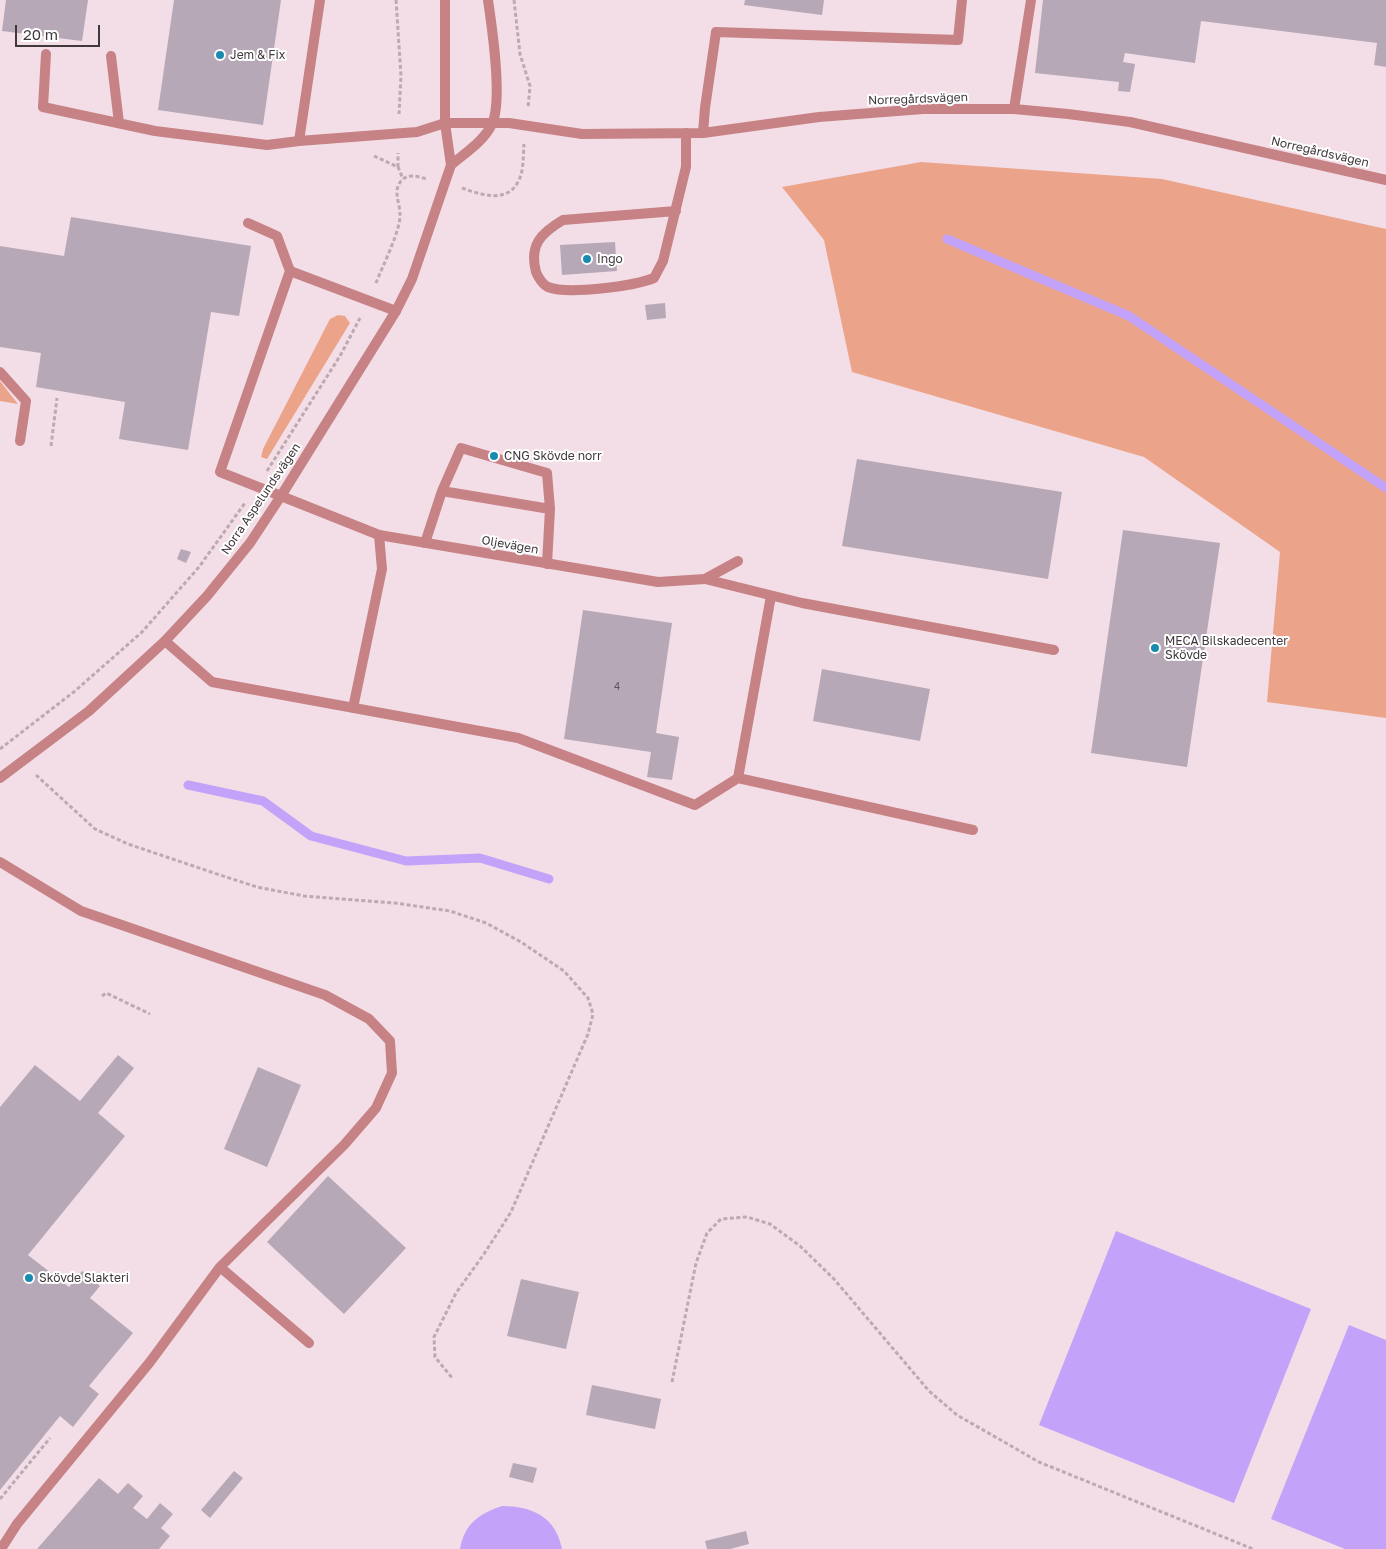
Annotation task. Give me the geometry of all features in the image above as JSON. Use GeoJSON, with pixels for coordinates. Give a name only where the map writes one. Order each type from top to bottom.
{"type":"FeatureCollection","features":[{"type":"Feature","properties":{"kind":"street"},"geometry":{"type":"LineString","coordinates":[[300,141],[320,0]]}},
{"type":"Feature","properties":{"kind":"street","name":"Norra Aspelundsvägen"},"geometry":{"type":"LineString","coordinates":[[0,778],[89,711],[165,641],[207,596],[250,543],[396,311],[412,279],[451,165],[445,123],[445,0]]}},
{"type":"Feature","properties":{"kind":"street"},"geometry":{"type":"LineString","coordinates":[[488,0],[497,94],[493,123]]}},
{"type":"Feature","properties":{"kind":"street"},"geometry":{"type":"LineString","coordinates":[[704,133],[705,108],[716,32],[958,40],[962,0]]}},
{"type":"Feature","properties":{"kind":"street"},"geometry":{"type":"LineString","coordinates":[[1014,109],[1031,0]]}},
{"type":"Feature","properties":{"kind":"street","name":"Norregårdsvägen"},"geometry":{"type":"LineString","coordinates":[[46,54],[43,107],[155,131],[267,145],[417,132],[445,123],[509,123],[582,134],[704,133],[819,117],[923,109],[1014,109],[1130,122],[1386,180]]}},
{"type":"Feature","properties":{"kind":"street"},"geometry":{"type":"LineString","coordinates":[[111,56],[119,123]]}},
{"type":"Feature","properties":{"kind":"street","name":"Norra Aspelundsvägen"},"geometry":{"type":"LineString","coordinates":[[451,165],[483,137],[493,123]]}},
{"type":"Feature","properties":{"kind":"street"},"geometry":{"type":"LineString","coordinates":[[676,211],[563,220],[547,230],[537,241],[533,260],[538,277],[547,287],[576,290],[638,284],[654,278],[663,261],[676,211],[686,167],[686,133]]}},
{"type":"Feature","properties":{"kind":"street"},"geometry":{"type":"LineString","coordinates":[[248,223],[277,236],[290,271],[396,311]]}},
{"type":"Feature","properties":{"kind":"street","name":"Oljevägen"},"geometry":{"type":"LineString","coordinates":[[290,271],[220,472],[378,535],[658,582],[705,579],[738,561]]}},
{"type":"Feature","properties":{"kind":"street"},"geometry":{"type":"LineString","coordinates":[[0,372],[26,401],[20,442]]}},
{"type":"Feature","properties":{"kind":"street"},"geometry":{"type":"LineString","coordinates":[[425,543],[442,491],[461,448],[547,473],[550,509],[547,564]]}},
{"type":"Feature","properties":{"kind":"street"},"geometry":{"type":"LineString","coordinates":[[442,491],[550,509]]}},
{"type":"Feature","properties":{"kind":"street"},"geometry":{"type":"LineString","coordinates":[[353,708],[382,569],[378,535]]}},
{"type":"Feature","properties":{"kind":"street"},"geometry":{"type":"LineString","coordinates":[[705,579],[812,605],[1054,650]]}},
{"type":"Feature","properties":{"kind":"street"},"geometry":{"type":"LineString","coordinates":[[738,778],[771,596]]}},
{"type":"Feature","properties":{"kind":"street"},"geometry":{"type":"LineString","coordinates":[[165,641],[212,682],[518,738],[695,805],[738,778],[973,830]]}},
{"type":"Feature","properties":{"kind":"street"},"geometry":{"type":"LineString","coordinates":[[0,862],[81,911],[325,995],[369,1019],[390,1040],[392,1073],[376,1108],[344,1145],[220,1266],[150,1362],[17,1524],[1,1549]]}},
{"type":"Feature","properties":{"kind":"street"},"geometry":{"type":"LineString","coordinates":[[220,1266],[309,1343]]}},
{"type":"Feature","properties":{"kind":"path"},"geometry":{"type":"LineString","coordinates":[[396,0],[401,76],[398,167],[403,179]]}},
{"type":"Feature","properties":{"kind":"path"},"geometry":{"type":"LineString","coordinates":[[514,0],[520,54],[530,86],[529,95]]}},
{"type":"Feature","properties":{"kind":"path"},"geometry":{"type":"LineString","coordinates":[[370,154],[398,167]]}},
{"type":"Feature","properties":{"kind":"path"},"geometry":{"type":"LineString","coordinates":[[475,192],[498,197],[512,190],[520,179],[522,162]]}},
{"type":"Feature","properties":{"kind":"path"},"geometry":{"type":"LineString","coordinates":[[51,446],[57,398]]}},
{"type":"Feature","properties":{"kind":"path"},"geometry":{"type":"LineString","coordinates":[[102,996],[106,992],[150,1014]]}},
{"type":"Feature","properties":{"kind":"path"},"geometry":{"type":"LineString","coordinates":[[672,1382],[696,1263],[707,1233],[721,1220],[747,1217],[770,1224],[800,1246],[834,1279],[929,1391],[957,1415],[1039,1462],[1254,1549]]}},
{"type":"Feature","properties":{"kind":"path"},"geometry":{"type":"LineString","coordinates":[[0,1499],[50,1438]]}},
{"type":"Feature","properties":{"kind":"shaded area"},"geometry":{"type":"Polygon","coordinates":[[[921,162],[1162,179],[1386,229],[1386,718],[1267,702],[1280,552],[1144,457],[852,372],[824,240],[782,187],[921,162]]]}},
{"type":"Feature","properties":{"kind":"shaded area"},"geometry":{"type":"Polygon","coordinates":[[[338,315],[345,316],[350,323],[267,459],[261,457],[263,449],[330,319],[338,315]]]}},
{"type":"Feature","properties":{"kind":"shaded area"},"geometry":{"type":"Polygon","coordinates":[[[0,381],[18,404],[0,401],[0,381]]]}},
{"type":"Feature","properties":{"kind":"shaded area"},"geometry":{"type":"Polygon","coordinates":[[[1116,1231],[1311,1309],[1234,1503],[1039,1425],[1116,1231]]]}},
{"type":"Feature","properties":{"kind":"shaded area"},"geometry":{"type":"Polygon","coordinates":[[[1349,1325],[1386,1340],[1386,1549],[1345,1549],[1271,1519],[1349,1325]]]}},
{"type":"Feature","properties":{"kind":"shaded area"},"geometry":{"type":"Polygon","coordinates":[[[502,1506],[533,1511],[548,1521],[559,1538],[562,1549],[460,1549],[465,1532],[469,1526],[486,1512],[502,1506]]]}},
{"type":"Feature","properties":{"kind":"building"},"geometry":{"type":"Polygon","coordinates":[[[6,0],[88,0],[82,41],[2,31],[6,0]]]}},
{"type":"Feature","properties":{"kind":"building","name":"Jem & Fix"},"geometry":{"type":"Polygon","coordinates":[[[174,0],[281,0],[263,125],[158,110],[174,0]]]}},
{"type":"Feature","properties":{"kind":"building"},"geometry":{"type":"Polygon","coordinates":[[[745,0],[824,0],[822,15],[744,5],[745,0]]]}},
{"type":"Feature","properties":{"kind":"building"},"geometry":{"type":"Polygon","coordinates":[[[1043,0],[1386,0],[1386,67],[1374,65],[1377,43],[1201,21],[1195,63],[1125,53],[1123,62],[1135,64],[1130,92],[1118,91],[1119,82],[1035,73],[1043,0]]]}},
{"type":"Feature","properties":{"kind":"building"},"geometry":{"type":"Polygon","coordinates":[[[71,217],[251,246],[239,316],[211,312],[188,450],[119,439],[125,402],[36,387],[41,353],[0,347],[0,246],[64,256],[71,217]]]}},
{"type":"Feature","properties":{"kind":"building"},"geometry":{"type":"Polygon","coordinates":[[[615,242],[617,271],[562,275],[560,245],[615,242]]]}},
{"type":"Feature","properties":{"kind":"building"},"geometry":{"type":"Polygon","coordinates":[[[665,303],[666,318],[647,320],[645,305],[665,303]]]}},
{"type":"Feature","properties":{"kind":"building"},"geometry":{"type":"Polygon","coordinates":[[[857,459],[1062,492],[1048,579],[842,546],[857,459]]]}},
{"type":"Feature","properties":{"kind":"building","name":"MECA Bilskadecenter Skövde"},"geometry":{"type":"Polygon","coordinates":[[[1123,530],[1220,543],[1187,767],[1091,753],[1123,530]]]}},
{"type":"Feature","properties":{"kind":"building"},"geometry":{"type":"Polygon","coordinates":[[[181,549],[191,552],[186,563],[177,559],[181,549]]]}},
{"type":"Feature","properties":{"kind":"building"},"geometry":{"type":"Polygon","coordinates":[[[583,610],[672,623],[656,733],[679,737],[672,780],[647,777],[651,752],[564,739],[583,610]]]}},
{"type":"Feature","properties":{"kind":"building"},"geometry":{"type":"Polygon","coordinates":[[[822,669],[930,689],[920,741],[813,721],[822,669]]]}},
{"type":"Feature","properties":{"kind":"building","name":"Skövde Slakteri"},"geometry":{"type":"Polygon","coordinates":[[[118,1055],[134,1068],[98,1113],[125,1136],[28,1255],[69,1287],[82,1271],[100,1286],[90,1298],[133,1333],[89,1386],[99,1394],[73,1427],[60,1416],[0,1490],[0,1107],[35,1065],[80,1101],[118,1055]]]}},
{"type":"Feature","properties":{"kind":"building"},"geometry":{"type":"Polygon","coordinates":[[[258,1067],[301,1085],[267,1167],[224,1149],[258,1067]]]}},
{"type":"Feature","properties":{"kind":"building"},"geometry":{"type":"Polygon","coordinates":[[[328,1176],[406,1248],[344,1314],[267,1242],[328,1176]]]}},
{"type":"Feature","properties":{"kind":"building"},"geometry":{"type":"Polygon","coordinates":[[[521,1279],[579,1292],[566,1349],[507,1336],[521,1279]]]}},
{"type":"Feature","properties":{"kind":"building"},"geometry":{"type":"Polygon","coordinates":[[[592,1385],[661,1399],[655,1429],[586,1415],[592,1385]]]}},
{"type":"Feature","properties":{"kind":"building"},"geometry":{"type":"Polygon","coordinates":[[[513,1463],[537,1468],[533,1483],[509,1477],[513,1463]]]}},
{"type":"Feature","properties":{"kind":"building"},"geometry":{"type":"Polygon","coordinates":[[[234,1471],[243,1478],[210,1518],[201,1510],[234,1471]]]}},
{"type":"Feature","properties":{"kind":"building"},"geometry":{"type":"Polygon","coordinates":[[[99,1478],[118,1494],[128,1483],[143,1496],[133,1508],[147,1519],[160,1503],[173,1514],[161,1528],[170,1536],[159,1549],[37,1549],[99,1478]]]}},
{"type":"Feature","properties":{"kind":"building"},"geometry":{"type":"Polygon","coordinates":[[[746,1531],[749,1544],[730,1549],[707,1549],[705,1541],[746,1531]]]}},
{"type":"Feature","properties":{"kind":"waterway"},"geometry":{"type":"LineString","coordinates":[[947,239],[1129,316],[1386,488]]}},
{"type":"Feature","properties":{"kind":"waterway"},"geometry":{"type":"LineString","coordinates":[[188,785],[263,801],[311,836],[406,861],[480,858],[549,879]]}},
{"type":"Feature","properties":{"kind":"place","name":"Jem & Fix"},"geometry":{"type":"Point","coordinates":[220,55]}},
{"type":"Feature","properties":{"kind":"place","name":"Ingo"},"geometry":{"type":"Point","coordinates":[587,259]}},
{"type":"Feature","properties":{"kind":"place","name":"CNG Skövde norr"},"geometry":{"type":"Point","coordinates":[494,456]}},
{"type":"Feature","properties":{"kind":"place","name":"MECA Bilskadecenter Skövde"},"geometry":{"type":"Point","coordinates":[1155,648]}},
{"type":"Feature","properties":{"kind":"place","name":"Skövde Slakteri"},"geometry":{"type":"Point","coordinates":[29,1278]}}]}
